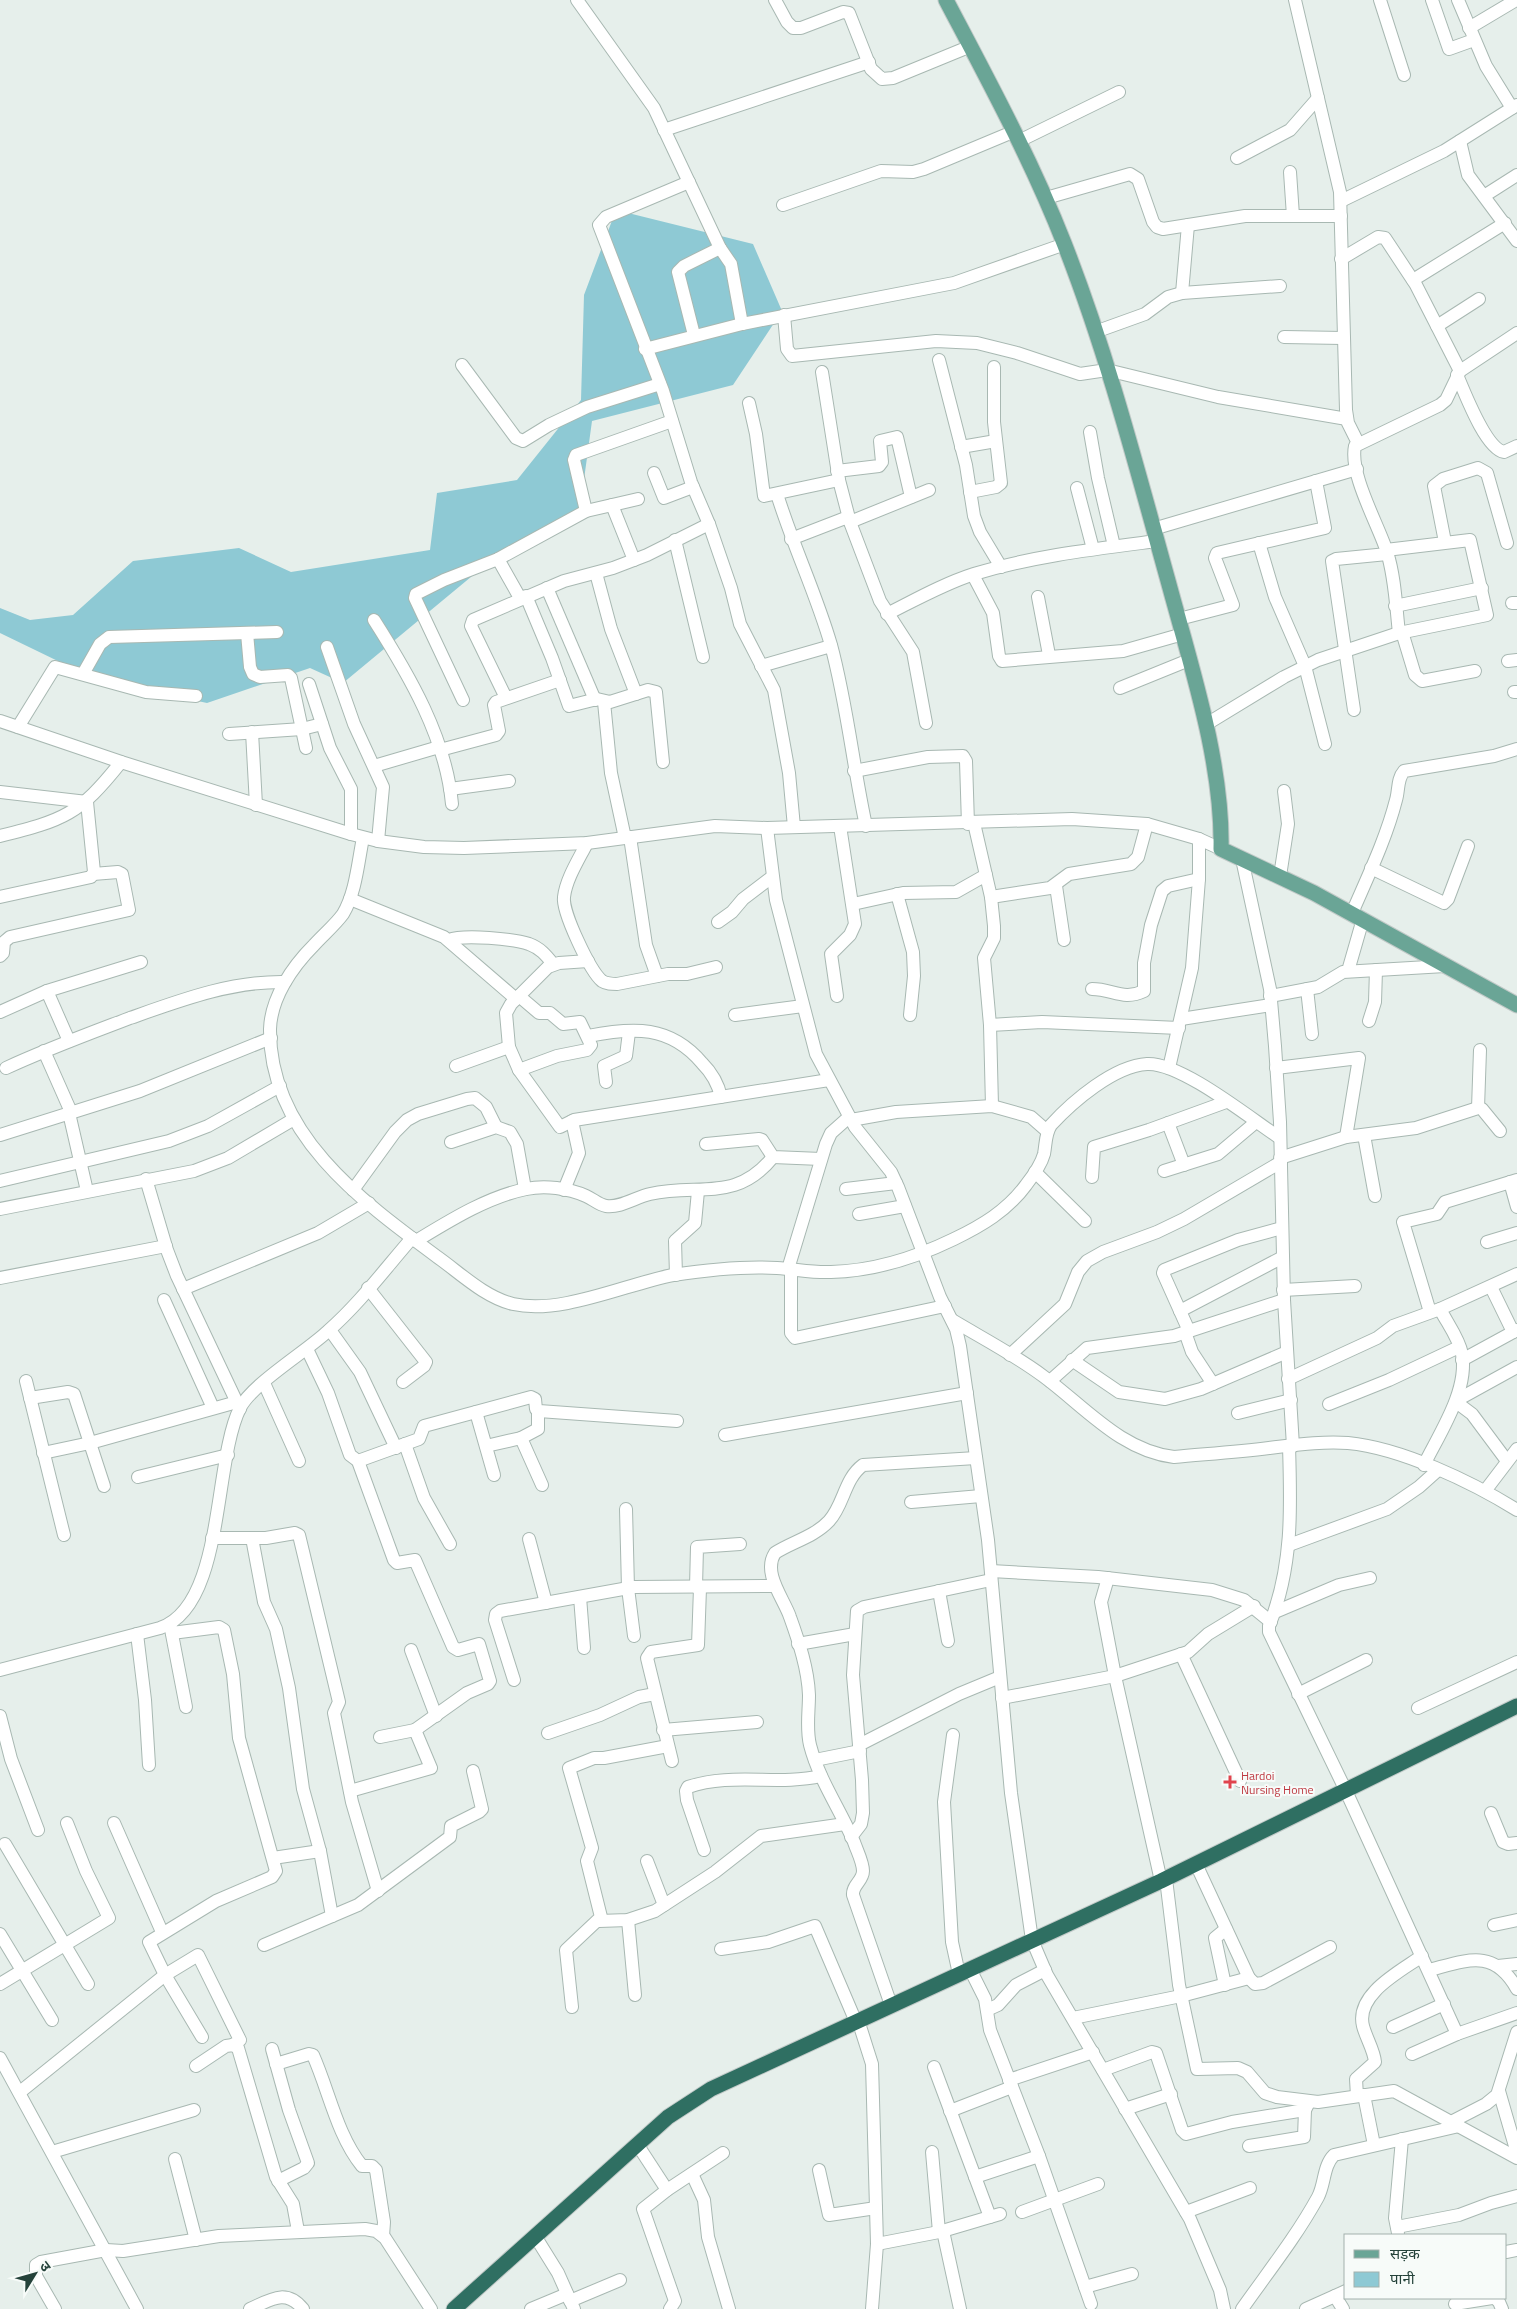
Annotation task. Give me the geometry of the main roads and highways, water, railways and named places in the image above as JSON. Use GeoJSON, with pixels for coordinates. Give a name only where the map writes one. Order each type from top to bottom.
{"type":"FeatureCollection","features":[{"type":"Feature","properties":{"kind":"highway"},"geometry":{"type":"LineString","coordinates":[[454,2309],[674,2112],[711,2089],[1163,1880],[1517,1706]]}},
{"type":"Feature","properties":{"kind":"main road"},"geometry":{"type":"LineString","coordinates":[[946,0],[1017,136],[1046,198],[1095,332],[1183,634],[1205,725],[1220,802],[1221,849],[1280,876],[1357,916],[1517,1006]]}},
{"type":"Feature","properties":{"kind":"water"},"geometry":{"type":"Polygon","coordinates":[[[616,210],[753,244],[782,311],[733,385],[592,421],[579,516],[489,562],[343,683],[310,668],[207,703],[95,679],[0,633],[0,608],[30,620],[73,615],[133,561],[239,548],[291,572],[430,550],[437,493],[517,480],[581,400],[584,295],[616,210]]]}},
{"type":"Feature","properties":{"kind":"place","name":"Hardoi Nursing Home"},"geometry":{"type":"Point","coordinates":[1230,1782]}}]}
